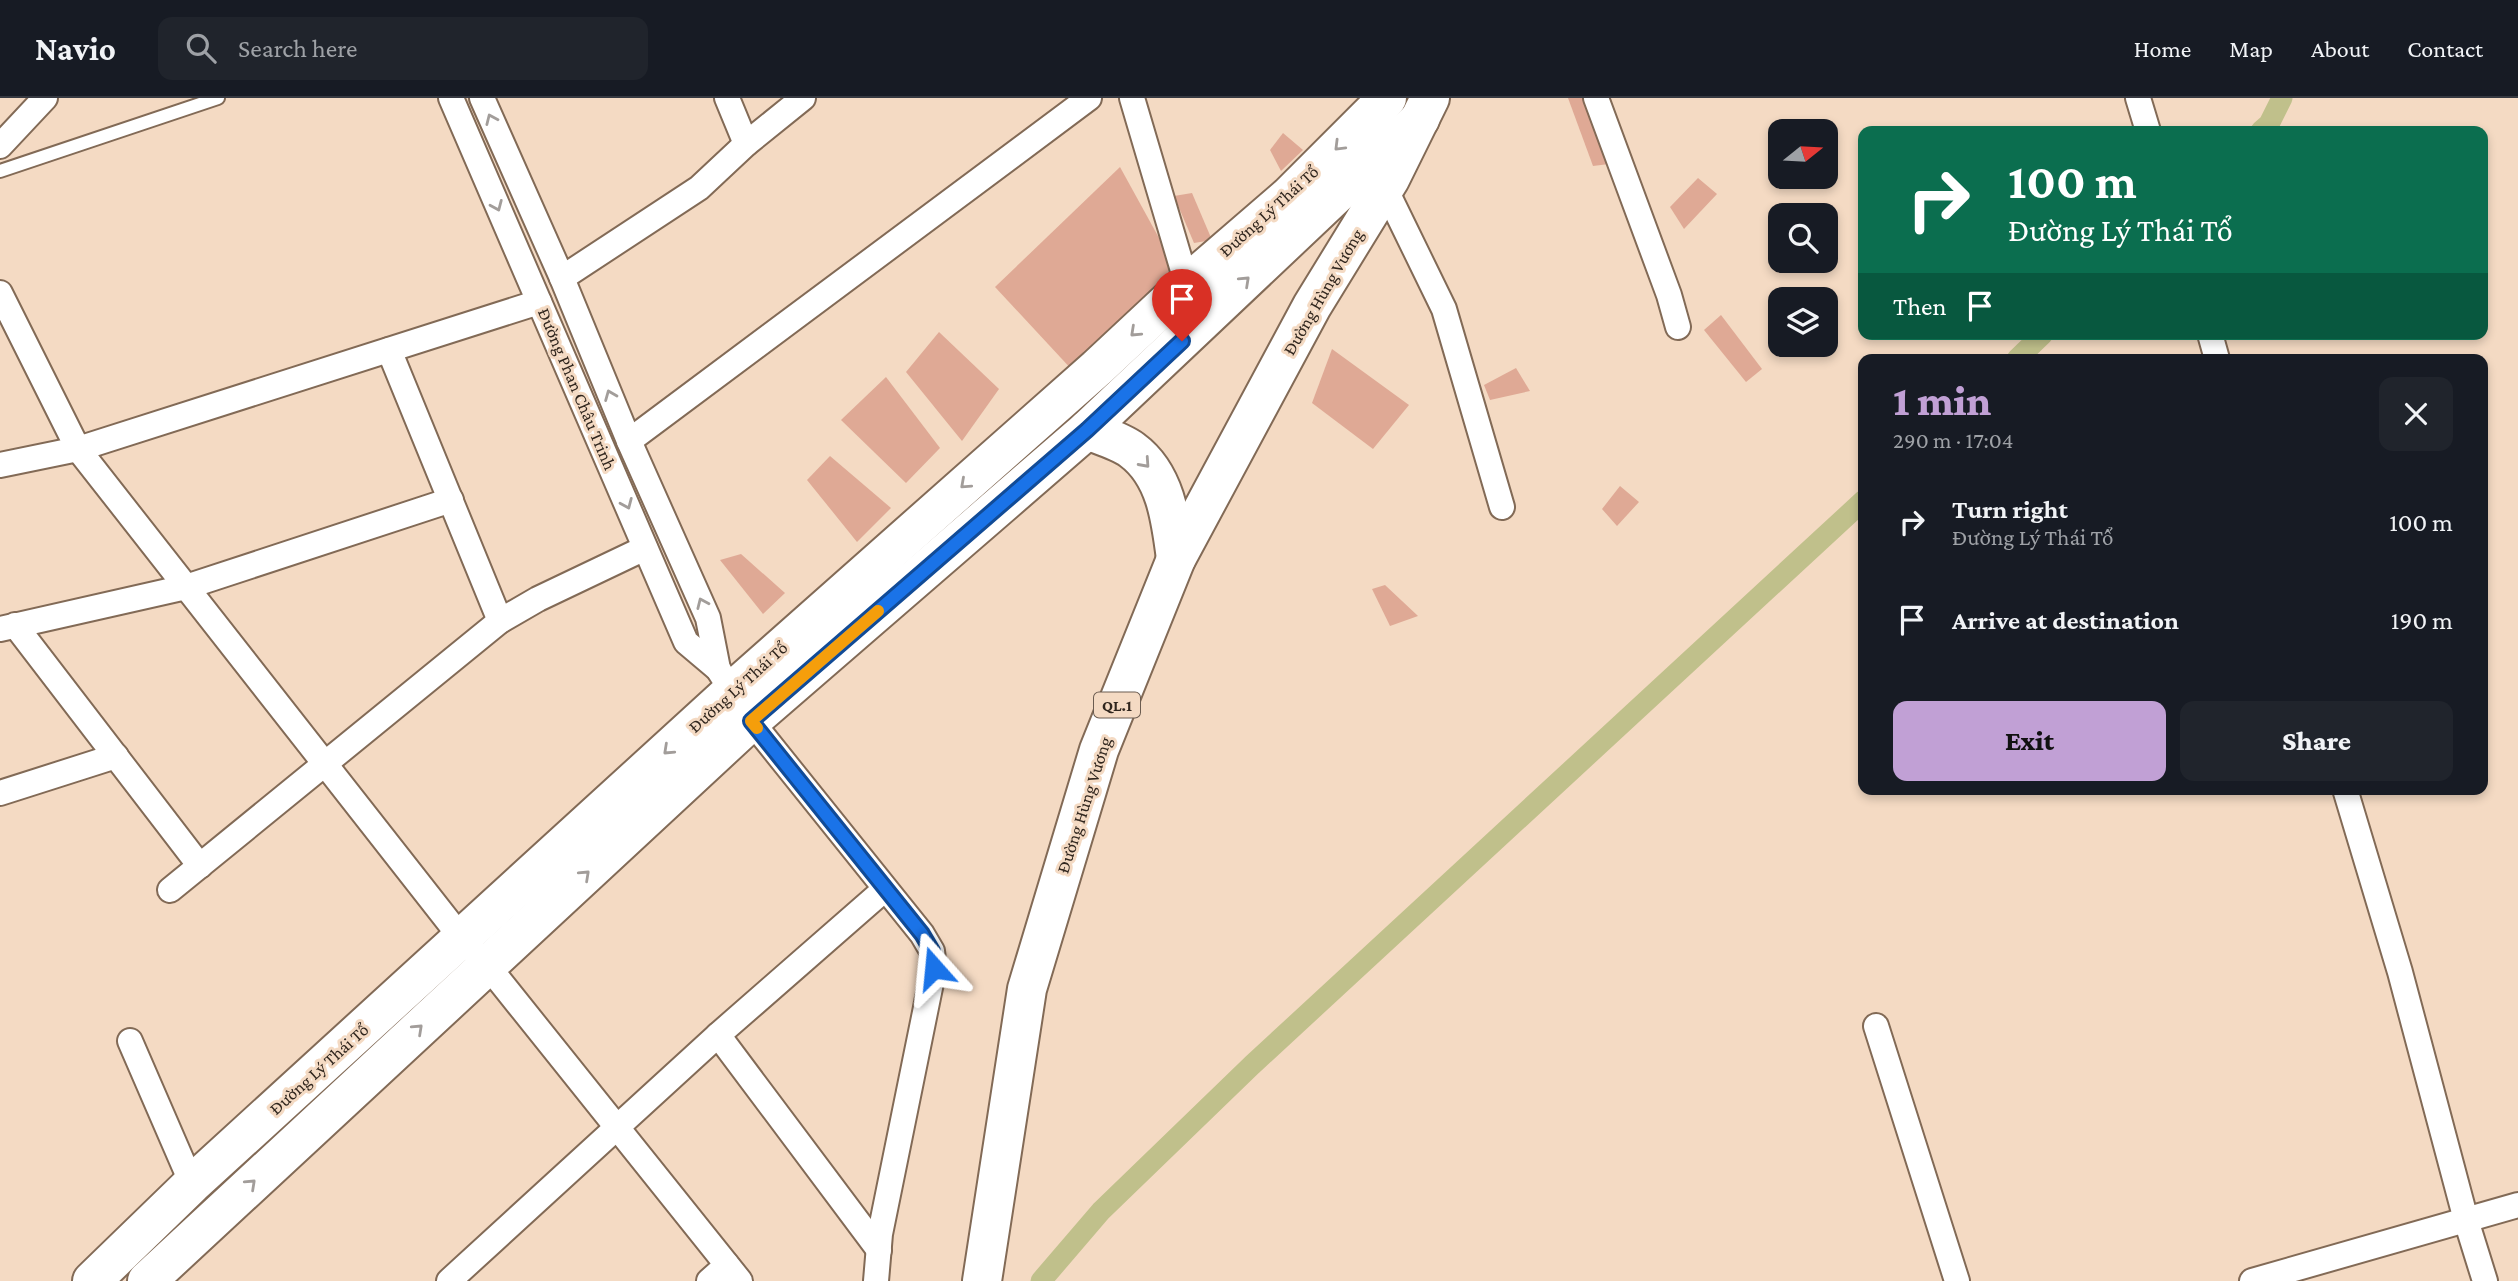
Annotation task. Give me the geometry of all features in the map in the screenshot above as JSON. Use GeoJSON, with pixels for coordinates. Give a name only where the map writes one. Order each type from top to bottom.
{"type":"FeatureCollection","features":[{"type":"Feature","properties":{"kind":"main road","name":"Đường Lý Thái Tổ"},"geometry":{"type":"LineString","coordinates":[[147,1281],[345,1097],[475,952],[733,694],[1187,284],[1289,196],[1387,98]]}},
{"type":"Feature","properties":{"kind":"main road","name":"Đường Hùng Vương"},"geometry":{"type":"LineString","coordinates":[[1387,184],[1456,98]]}},
{"type":"Feature","properties":{"kind":"main road","name":"Đường Lý Thái Tổ"},"geometry":{"type":"LineString","coordinates":[[733,694],[1087,430],[1430,105]]}},
{"type":"Feature","properties":{"kind":"main road","name":"Đường Hùng Vương"},"geometry":{"type":"LineString","coordinates":[[982,1281],[1027,989],[1099,750],[1176,559],[1312,306],[1387,184],[1430,105]]}},
{"type":"Feature","properties":{"kind":"main road"},"geometry":{"type":"LineString","coordinates":[[1097,368],[1122,397]]}},
{"type":"Feature","properties":{"kind":"main road"},"geometry":{"type":"LineString","coordinates":[[1087,430],[1130,448],[1149,464],[1160,484],[1171,523],[1176,559]]}},
{"type":"Feature","properties":{"kind":"main road","name":"Đường Lý Thái Tổ"},"geometry":{"type":"LineString","coordinates":[[92,1281],[192,1184],[318,1070],[475,952]]}},
{"type":"Feature","properties":{"kind":"main road"},"geometry":{"type":"LineString","coordinates":[[318,1070],[345,1097]]}},
{"type":"Feature","properties":{"kind":"main road"},"geometry":{"type":"LineString","coordinates":[[192,1184],[218,1215]]}},
{"type":"Feature","properties":{"kind":"street"},"geometry":{"type":"LineString","coordinates":[[0,146],[45,98]]}},
{"type":"Feature","properties":{"kind":"street","name":"Đường Phan Châu Trinh"},"geometry":{"type":"LineString","coordinates":[[451,98],[686,642],[733,694]]}},
{"type":"Feature","properties":{"kind":"street","name":"Đường Phan Châu Trinh"},"geometry":{"type":"LineString","coordinates":[[482,98],[708,618],[733,694]]}},
{"type":"Feature","properties":{"kind":"street"},"geometry":{"type":"LineString","coordinates":[[727,98],[746,144]]}},
{"type":"Feature","properties":{"kind":"street"},"geometry":{"type":"LineString","coordinates":[[562,278],[699,188],[746,144],[803,98]]}},
{"type":"Feature","properties":{"kind":"street"},"geometry":{"type":"LineString","coordinates":[[629,441],[1088,98]]}},
{"type":"Feature","properties":{"kind":"street"},"geometry":{"type":"LineString","coordinates":[[1132,98],[1187,284]]}},
{"type":"Feature","properties":{"kind":"street"},"geometry":{"type":"LineString","coordinates":[[1596,98],[1669,295],[1678,327]]}},
{"type":"Feature","properties":{"kind":"street"},"geometry":{"type":"LineString","coordinates":[[2138,98],[2146,126]]}},
{"type":"Feature","properties":{"kind":"street"},"geometry":{"type":"LineString","coordinates":[[480,166],[506,154]]}},
{"type":"Feature","properties":{"kind":"street"},"geometry":{"type":"LineString","coordinates":[[1387,184],[1444,309],[1502,507]]}},
{"type":"Feature","properties":{"kind":"street"},"geometry":{"type":"LineString","coordinates":[[0,293],[78,449],[325,764],[618,1127],[726,1276]]}},
{"type":"Feature","properties":{"kind":"street"},"geometry":{"type":"LineString","coordinates":[[0,466],[78,449],[539,302]]}},
{"type":"Feature","properties":{"kind":"street"},"geometry":{"type":"LineString","coordinates":[[389,350],[500,621]]}},
{"type":"Feature","properties":{"kind":"street"},"geometry":{"type":"LineString","coordinates":[[200,866],[116,756],[7,627],[186,587],[451,500]]}},
{"type":"Feature","properties":{"kind":"street"},"geometry":{"type":"LineString","coordinates":[[170,890],[500,621],[538,599],[645,548]]}},
{"type":"Feature","properties":{"kind":"street"},"geometry":{"type":"LineString","coordinates":[[733,694],[922,934],[932,951],[934,968],[879,1250],[876,1281]]}},
{"type":"Feature","properties":{"kind":"street"},"geometry":{"type":"LineString","coordinates":[[0,793],[116,756]]}},
{"type":"Feature","properties":{"kind":"street"},"geometry":{"type":"LineString","coordinates":[[2347,795],[2400,972],[2466,1220],[2485,1281]]}},
{"type":"Feature","properties":{"kind":"street"},"geometry":{"type":"LineString","coordinates":[[449,1281],[718,1035],[885,889]]}},
{"type":"Feature","properties":{"kind":"street"},"geometry":{"type":"LineString","coordinates":[[1876,1026],[1957,1281]]}},
{"type":"Feature","properties":{"kind":"street"},"geometry":{"type":"LineString","coordinates":[[718,1035],[879,1250]]}},
{"type":"Feature","properties":{"kind":"street"},"geometry":{"type":"LineString","coordinates":[[130,1041],[192,1184]]}},
{"type":"Feature","properties":{"kind":"street"},"geometry":{"type":"LineString","coordinates":[[2252,1281],[2518,1205]]}},
{"type":"Feature","properties":{"kind":"lane"},"geometry":{"type":"LineString","coordinates":[[0,171],[218,98]]}},
{"type":"Feature","properties":{"kind":"building"},"geometry":{"type":"Polygon","coordinates":[[[1568,98],[1587,98],[1609,164],[1593,166],[1568,98]]]}},
{"type":"Feature","properties":{"kind":"building"},"geometry":{"type":"Polygon","coordinates":[[[1283,133],[1303,150],[1281,171],[1270,150],[1283,133]]]}},
{"type":"Feature","properties":{"kind":"building"},"geometry":{"type":"Polygon","coordinates":[[[1120,167],[1175,267],[1074,372],[995,287],[1120,167]]]}},
{"type":"Feature","properties":{"kind":"building"},"geometry":{"type":"Polygon","coordinates":[[[1698,178],[1717,194],[1684,229],[1670,207],[1698,178]]]}},
{"type":"Feature","properties":{"kind":"building"},"geometry":{"type":"Polygon","coordinates":[[[1192,193],[1212,240],[1194,243],[1174,196],[1192,193]]]}},
{"type":"Feature","properties":{"kind":"building"},"geometry":{"type":"Polygon","coordinates":[[[1721,315],[1762,369],[1746,382],[1704,330],[1721,315]]]}},
{"type":"Feature","properties":{"kind":"building"},"geometry":{"type":"Polygon","coordinates":[[[939,332],[999,389],[962,441],[906,372],[939,332]]]}},
{"type":"Feature","properties":{"kind":"building"},"geometry":{"type":"Polygon","coordinates":[[[1332,349],[1409,405],[1373,449],[1312,403],[1332,349]]]}},
{"type":"Feature","properties":{"kind":"building"},"geometry":{"type":"Polygon","coordinates":[[[1516,368],[1530,391],[1490,400],[1484,385],[1516,368]]]}},
{"type":"Feature","properties":{"kind":"building"},"geometry":{"type":"Polygon","coordinates":[[[886,377],[940,448],[906,483],[841,420],[886,377]]]}},
{"type":"Feature","properties":{"kind":"building"},"geometry":{"type":"Polygon","coordinates":[[[830,456],[891,508],[857,542],[807,480],[830,456]]]}},
{"type":"Feature","properties":{"kind":"building"},"geometry":{"type":"Polygon","coordinates":[[[1620,486],[1639,502],[1617,526],[1602,509],[1620,486]]]}},
{"type":"Feature","properties":{"kind":"building"},"geometry":{"type":"Polygon","coordinates":[[[741,554],[785,593],[763,614],[720,560],[741,554]]]}},
{"type":"Feature","properties":{"kind":"building"},"geometry":{"type":"Polygon","coordinates":[[[1385,585],[1418,616],[1390,626],[1372,589],[1385,585]]]}},
{"type":"Feature","properties":{"kind":"waterway"},"geometry":{"type":"LineString","coordinates":[[2267,126],[2282,98]]}},
{"type":"Feature","properties":{"kind":"waterway"},"geometry":{"type":"LineString","coordinates":[[2022,354],[2037,340]]}},
{"type":"Feature","properties":{"kind":"waterway"},"geometry":{"type":"LineString","coordinates":[[1041,1281],[1101,1211],[1252,1065],[1858,506]]}},
{"type":"Feature","properties":{"kind":"slow traffic"},"geometry":{"type":"LineString","coordinates":[[757,728],[751,721],[878,611]]}},
{"type":"Feature","properties":{"kind":"route"},"geometry":{"type":"LineString","coordinates":[[934,968],[932,951],[922,934],[751,721],[1087,430],[1182,341]]}}]}
